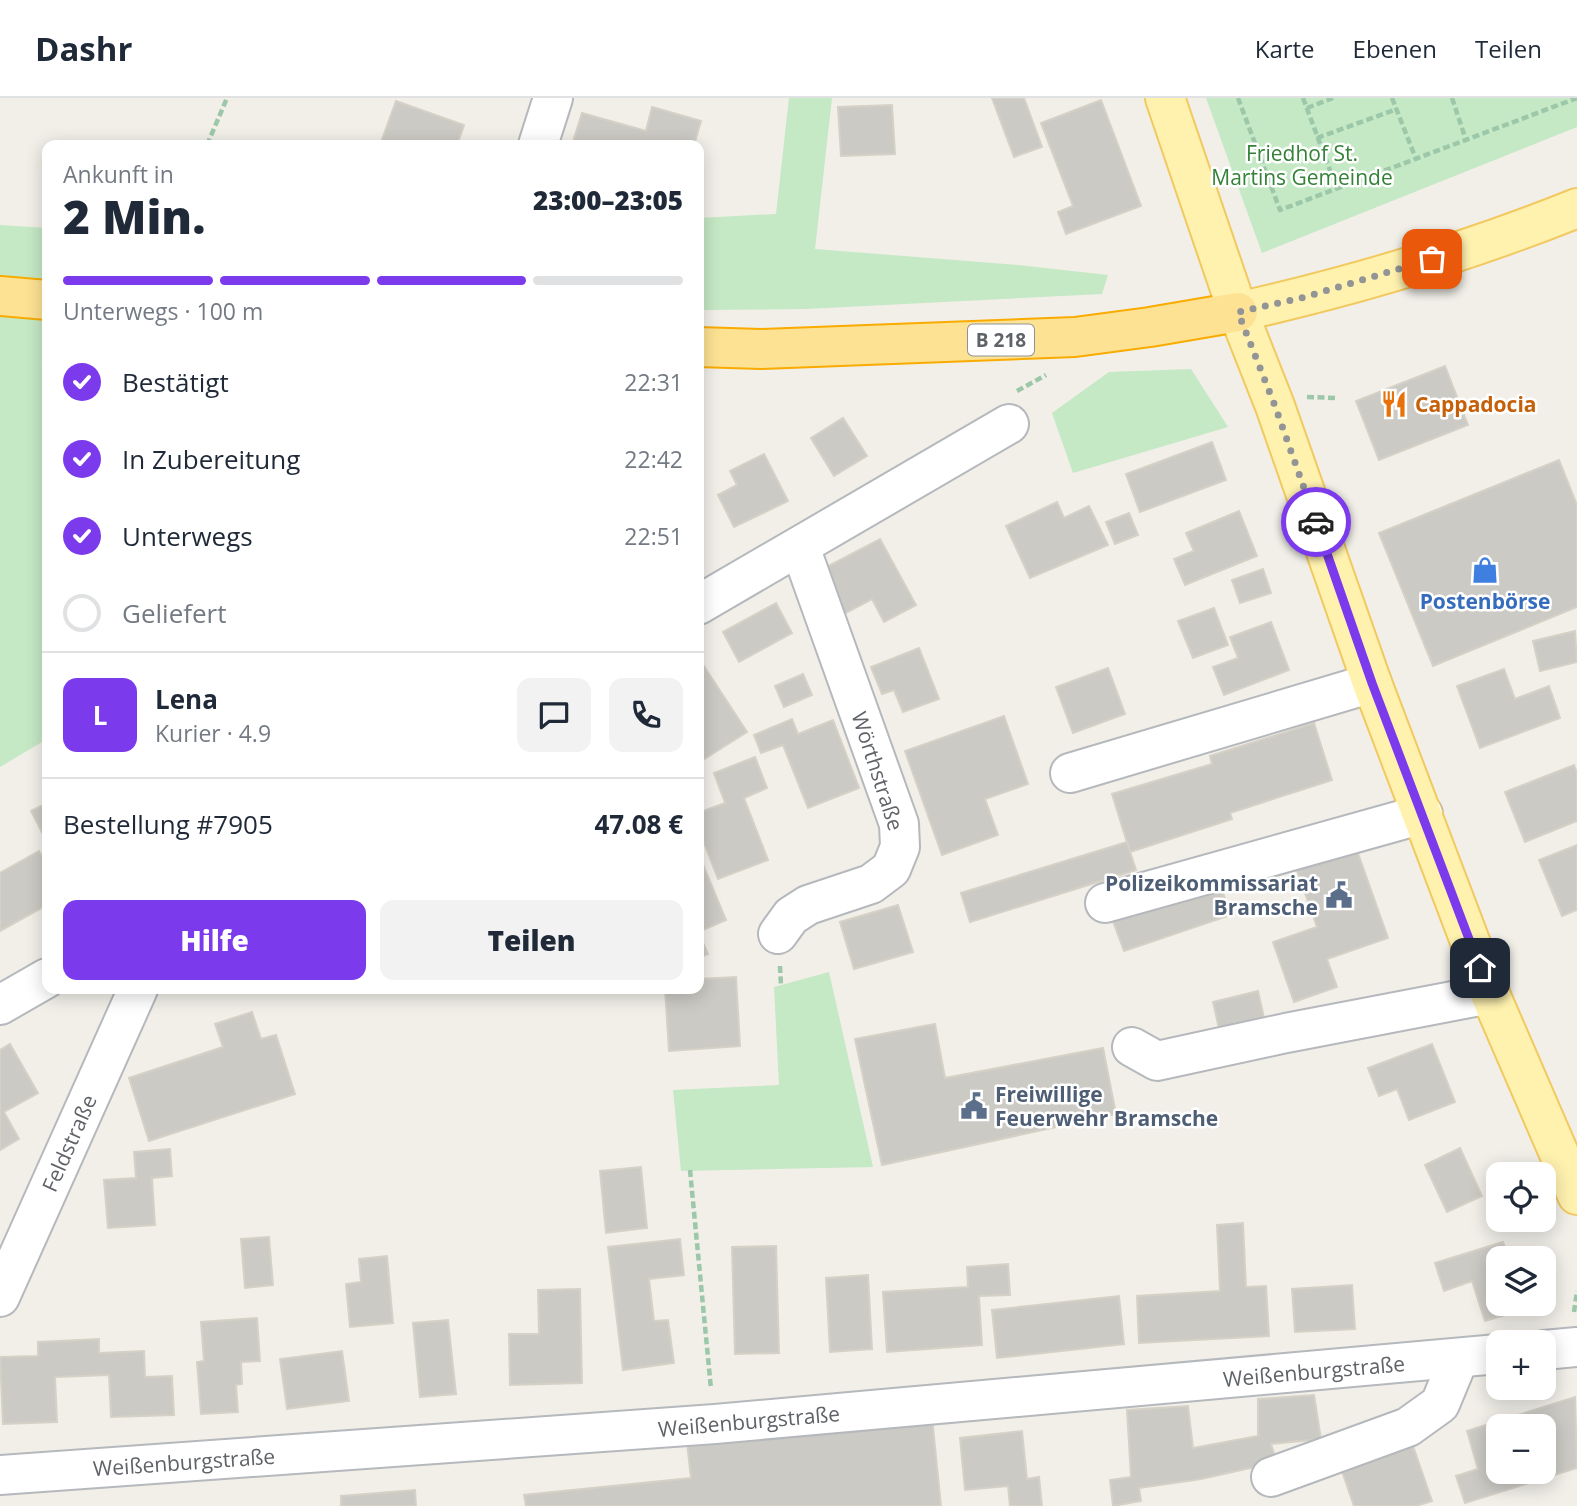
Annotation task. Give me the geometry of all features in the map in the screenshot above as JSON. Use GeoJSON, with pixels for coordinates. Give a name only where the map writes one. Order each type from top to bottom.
{"type":"FeatureCollection","features":[{"type":"Feature","properties":{"kind":"highway"},"geometry":{"type":"LineString","coordinates":[[0,296],[42,300]]}},
{"type":"Feature","properties":{"kind":"highway","name":"B 218"},"geometry":{"type":"LineString","coordinates":[[704,347],[761,349],[1075,337],[1238,312]]}},
{"type":"Feature","properties":{"kind":"main road"},"geometry":{"type":"LineString","coordinates":[[1165,98],[1238,312],[1275,406],[1372,683],[1490,994],[1577,1195]]}},
{"type":"Feature","properties":{"kind":"main road","name":"B 218"},"geometry":{"type":"LineString","coordinates":[[1238,312],[1305,297],[1507,236],[1577,208]]}},
{"type":"Feature","properties":{"kind":"street"},"geometry":{"type":"LineString","coordinates":[[540,140],[553,98]]}},
{"type":"Feature","properties":{"kind":"street"},"geometry":{"type":"LineString","coordinates":[[704,602],[800,547],[1008,410]]}},
{"type":"Feature","properties":{"kind":"street","name":"Wörthstraße"},"geometry":{"type":"LineString","coordinates":[[778,934],[791,916],[808,905],[871,884],[891,869],[900,847],[899,824],[800,547]]}},
{"type":"Feature","properties":{"kind":"street"},"geometry":{"type":"LineString","coordinates":[[1070,773],[1372,683]]}},
{"type":"Feature","properties":{"kind":"street"},"geometry":{"type":"LineString","coordinates":[[1105,903],[1423,814]]}},
{"type":"Feature","properties":{"kind":"street"},"geometry":{"type":"LineString","coordinates":[[0,1005],[42,981]]}},
{"type":"Feature","properties":{"kind":"street","name":"Feldstraße"},"geometry":{"type":"LineString","coordinates":[[0,1297],[136,994]]}},
{"type":"Feature","properties":{"kind":"street"},"geometry":{"type":"LineString","coordinates":[[1132,1047],[1157,1061],[1282,1023],[1490,994]]}},
{"type":"Feature","properties":{"kind":"street"},"geometry":{"type":"LineString","coordinates":[[1556,1349],[1577,1347]]}},
{"type":"Feature","properties":{"kind":"street","name":"Weißenburgstraße"},"geometry":{"type":"LineString","coordinates":[[0,1475],[715,1424],[1486,1355]]}},
{"type":"Feature","properties":{"kind":"street"},"geometry":{"type":"LineString","coordinates":[[1272,1477],[1408,1427],[1440,1404],[1459,1358]]}},
{"type":"Feature","properties":{"kind":"path"},"geometry":{"type":"LineString","coordinates":[[209,140],[227,98]]}},
{"type":"Feature","properties":{"kind":"path"},"geometry":{"type":"LineString","coordinates":[[1238,98],[1280,210],[1577,99]]}},
{"type":"Feature","properties":{"kind":"path"},"geometry":{"type":"LineString","coordinates":[[1303,98],[1336,189]]}},
{"type":"Feature","properties":{"kind":"path"},"geometry":{"type":"LineString","coordinates":[[1307,108],[1333,98]]}},
{"type":"Feature","properties":{"kind":"path"},"geometry":{"type":"LineString","coordinates":[[1392,98],[1416,159]]}},
{"type":"Feature","properties":{"kind":"path"},"geometry":{"type":"LineString","coordinates":[[1452,98],[1466,140]]}},
{"type":"Feature","properties":{"kind":"path"},"geometry":{"type":"LineString","coordinates":[[1317,138],[1397,109]]}},
{"type":"Feature","properties":{"kind":"path"},"geometry":{"type":"LineString","coordinates":[[1008,410],[1043,376],[1055,374]]}},
{"type":"Feature","properties":{"kind":"path"},"geometry":{"type":"LineString","coordinates":[[690,1170],[715,1424]]}},
{"type":"Feature","properties":{"kind":"green space"},"geometry":{"type":"Polygon","coordinates":[[[789,98],[832,98],[815,249],[1108,275],[1102,294],[806,309],[704,310],[704,218],[776,214],[789,98]]]}},
{"type":"Feature","properties":{"kind":"green space","name":"Friedhof St. Martins Gemeinde"},"geometry":{"type":"Polygon","coordinates":[[[1206,98],[1577,98],[1577,127],[1262,253],[1206,98]]]}},
{"type":"Feature","properties":{"kind":"green space"},"geometry":{"type":"Polygon","coordinates":[[[0,225],[42,228],[42,742],[0,767],[0,225]]]}},
{"type":"Feature","properties":{"kind":"green space"},"geometry":{"type":"Polygon","coordinates":[[[1191,369],[1228,427],[1073,473],[1052,413],[1109,372],[1191,369]]]}},
{"type":"Feature","properties":{"kind":"green space"},"geometry":{"type":"Polygon","coordinates":[[[829,972],[873,1167],[681,1171],[673,1090],[779,1085],[774,987],[829,972]]]}},
{"type":"Feature","properties":{"kind":"building"},"geometry":{"type":"Polygon","coordinates":[[[992,98],[1024,98],[1042,147],[1014,157],[992,98]]]}},
{"type":"Feature","properties":{"kind":"building"},"geometry":{"type":"Polygon","coordinates":[[[1101,100],[1141,206],[1066,234],[1058,212],[1073,206],[1041,123],[1101,100]]]}},
{"type":"Feature","properties":{"kind":"building"},"geometry":{"type":"Polygon","coordinates":[[[396,101],[464,125],[459,140],[382,140],[396,101]]]}},
{"type":"Feature","properties":{"kind":"building"},"geometry":{"type":"Polygon","coordinates":[[[892,105],[895,154],[841,156],[838,107],[892,105]]]}},
{"type":"Feature","properties":{"kind":"building"},"geometry":{"type":"Polygon","coordinates":[[[652,107],[701,121],[695,140],[574,140],[582,113],[646,131],[652,107]]]}},
{"type":"Feature","properties":{"kind":"building"},"geometry":{"type":"Polygon","coordinates":[[[1445,366],[1468,425],[1379,460],[1356,401],[1445,366]]]}},
{"type":"Feature","properties":{"kind":"building"},"geometry":{"type":"Polygon","coordinates":[[[843,418],[867,456],[834,476],[811,438],[843,418]]]}},
{"type":"Feature","properties":{"kind":"building"},"geometry":{"type":"Polygon","coordinates":[[[1212,442],[1226,480],[1140,512],[1126,474],[1212,442]]]}},
{"type":"Feature","properties":{"kind":"building"},"geometry":{"type":"Polygon","coordinates":[[[764,454],[788,501],[734,527],[718,495],[737,485],[730,471],[764,454]]]}},
{"type":"Feature","properties":{"kind":"building","name":"Postenbörse"},"geometry":{"type":"Polygon","coordinates":[[[1559,460],[1577,505],[1577,607],[1433,666],[1379,533],[1559,460]]]}},
{"type":"Feature","properties":{"kind":"building"},"geometry":{"type":"Polygon","coordinates":[[[1057,502],[1064,518],[1089,506],[1108,545],[1030,578],[1006,526],[1057,502]]]}},
{"type":"Feature","properties":{"kind":"building"},"geometry":{"type":"Polygon","coordinates":[[[1239,511],[1257,556],[1185,585],[1174,559],[1194,551],[1186,533],[1239,511]]]}},
{"type":"Feature","properties":{"kind":"building"},"geometry":{"type":"Polygon","coordinates":[[[1129,513],[1138,535],[1115,544],[1106,522],[1129,513]]]}},
{"type":"Feature","properties":{"kind":"building"},"geometry":{"type":"Polygon","coordinates":[[[880,539],[916,605],[884,622],[872,599],[844,614],[821,570],[880,539]]]}},
{"type":"Feature","properties":{"kind":"building"},"geometry":{"type":"Polygon","coordinates":[[[1263,569],[1271,593],[1240,603],[1232,580],[1263,569]]]}},
{"type":"Feature","properties":{"kind":"building"},"geometry":{"type":"Polygon","coordinates":[[[776,603],[792,633],[739,662],[723,632],[776,603]]]}},
{"type":"Feature","properties":{"kind":"building"},"geometry":{"type":"Polygon","coordinates":[[[1214,608],[1228,645],[1193,658],[1178,621],[1214,608]]]}},
{"type":"Feature","properties":{"kind":"building"},"geometry":{"type":"Polygon","coordinates":[[[1271,622],[1289,670],[1224,695],[1213,667],[1238,658],[1230,637],[1271,622]]]}},
{"type":"Feature","properties":{"kind":"building"},"geometry":{"type":"Polygon","coordinates":[[[1575,631],[1577,662],[1540,671],[1533,641],[1575,631]]]}},
{"type":"Feature","properties":{"kind":"building"},"geometry":{"type":"Polygon","coordinates":[[[919,648],[939,699],[903,712],[894,690],[882,694],[871,667],[919,648]]]}},
{"type":"Feature","properties":{"kind":"building"},"geometry":{"type":"Polygon","coordinates":[[[704,666],[747,732],[704,759],[704,666]]]}},
{"type":"Feature","properties":{"kind":"building"},"geometry":{"type":"Polygon","coordinates":[[[1108,668],[1125,714],[1073,733],[1056,687],[1108,668]]]}},
{"type":"Feature","properties":{"kind":"building"},"geometry":{"type":"Polygon","coordinates":[[[1504,669],[1515,699],[1549,686],[1560,718],[1480,748],[1457,686],[1504,669]]]}},
{"type":"Feature","properties":{"kind":"building"},"geometry":{"type":"Polygon","coordinates":[[[803,674],[812,695],[784,707],[775,686],[803,674]]]}},
{"type":"Feature","properties":{"kind":"building"},"geometry":{"type":"Polygon","coordinates":[[[1004,716],[1028,784],[985,799],[998,835],[942,855],[905,751],[1004,716]]]}},
{"type":"Feature","properties":{"kind":"building"},"geometry":{"type":"Polygon","coordinates":[[[792,719],[798,734],[833,720],[859,788],[808,808],[783,745],[761,753],[754,735],[792,719]]]}},
{"type":"Feature","properties":{"kind":"building"},"geometry":{"type":"Polygon","coordinates":[[[1314,723],[1332,780],[1230,813],[1232,819],[1130,852],[1112,794],[1212,764],[1210,756],[1314,723]]]}},
{"type":"Feature","properties":{"kind":"building"},"geometry":{"type":"Polygon","coordinates":[[[755,757],[767,788],[744,798],[768,860],[718,879],[704,843],[704,811],[725,803],[714,773],[755,757]]]}},
{"type":"Feature","properties":{"kind":"building"},"geometry":{"type":"Polygon","coordinates":[[[1574,765],[1577,773],[1577,821],[1525,842],[1505,792],[1574,765]]]}},
{"type":"Feature","properties":{"kind":"building"},"geometry":{"type":"Polygon","coordinates":[[[42,806],[42,832],[31,811],[42,806]]]}},
{"type":"Feature","properties":{"kind":"building"},"geometry":{"type":"Polygon","coordinates":[[[1127,842],[1136,870],[970,922],[961,893],[1127,842]]]}},
{"type":"Feature","properties":{"kind":"building","name":"Polizeikommissariat Bramsche"},"geometry":{"type":"Polygon","coordinates":[[[1354,842],[1388,938],[1327,959],[1337,987],[1294,1002],[1273,942],[1317,927],[1294,862],[1354,842]]]}},
{"type":"Feature","properties":{"kind":"building"},"geometry":{"type":"Polygon","coordinates":[[[1577,845],[1577,910],[1562,916],[1539,860],[1577,845]]]}},
{"type":"Feature","properties":{"kind":"building"},"geometry":{"type":"Polygon","coordinates":[[[39,851],[42,856],[42,908],[0,931],[0,873],[39,851]]]}},
{"type":"Feature","properties":{"kind":"building"},"geometry":{"type":"Polygon","coordinates":[[[704,867],[726,920],[704,929],[704,867]]]}},
{"type":"Feature","properties":{"kind":"building"},"geometry":{"type":"Polygon","coordinates":[[[1220,885],[1231,915],[1124,951],[1113,921],[1220,885]]]}},
{"type":"Feature","properties":{"kind":"building"},"geometry":{"type":"Polygon","coordinates":[[[898,905],[913,952],[854,969],[840,922],[898,905]]]}},
{"type":"Feature","properties":{"kind":"building"},"geometry":{"type":"Polygon","coordinates":[[[736,977],[740,1046],[669,1051],[665,994],[704,994],[704,979],[736,977]]]}},
{"type":"Feature","properties":{"kind":"building"},"geometry":{"type":"Polygon","coordinates":[[[1258,991],[1265,1022],[1220,1033],[1213,1002],[1258,991]]]}},
{"type":"Feature","properties":{"kind":"building"},"geometry":{"type":"Polygon","coordinates":[[[252,1012],[261,1039],[276,1035],[295,1094],[149,1141],[129,1078],[223,1047],[215,1024],[252,1012]]]}},
{"type":"Feature","properties":{"kind":"building"},"geometry":{"type":"Polygon","coordinates":[[[935,1024],[945,1078],[1103,1048],[1116,1114],[882,1165],[855,1039],[935,1024]]]}},
{"type":"Feature","properties":{"kind":"building"},"geometry":{"type":"Polygon","coordinates":[[[10,1044],[38,1093],[4,1112],[19,1139],[0,1150],[0,1050],[10,1044]]]}},
{"type":"Feature","properties":{"kind":"building"},"geometry":{"type":"Polygon","coordinates":[[[1432,1044],[1455,1102],[1409,1120],[1397,1089],[1379,1096],[1368,1068],[1432,1044]]]}},
{"type":"Feature","properties":{"kind":"building"},"geometry":{"type":"Polygon","coordinates":[[[1460,1148],[1482,1196],[1447,1212],[1425,1165],[1460,1148]]]}},
{"type":"Feature","properties":{"kind":"building"},"geometry":{"type":"Polygon","coordinates":[[[170,1149],[172,1176],[152,1178],[155,1225],[108,1228],[104,1180],[136,1178],[134,1152],[170,1149]]]}},
{"type":"Feature","properties":{"kind":"building"},"geometry":{"type":"Polygon","coordinates":[[[641,1167],[647,1228],[606,1233],[600,1171],[641,1167]]]}},
{"type":"Feature","properties":{"kind":"building"},"geometry":{"type":"Polygon","coordinates":[[[1243,1223],[1246,1287],[1266,1286],[1269,1336],[1139,1343],[1137,1296],[1220,1291],[1217,1225],[1243,1223]]]}},
{"type":"Feature","properties":{"kind":"building"},"geometry":{"type":"Polygon","coordinates":[[[269,1237],[273,1285],[245,1288],[241,1239],[269,1237]]]}},
{"type":"Feature","properties":{"kind":"building"},"geometry":{"type":"Polygon","coordinates":[[[680,1239],[684,1275],[649,1279],[654,1321],[668,1320],[674,1363],[623,1370],[608,1247],[680,1239]]]}},
{"type":"Feature","properties":{"kind":"building"},"geometry":{"type":"Polygon","coordinates":[[[776,1246],[779,1353],[735,1354],[732,1247],[776,1246]]]}},
{"type":"Feature","properties":{"kind":"building"},"geometry":{"type":"Polygon","coordinates":[[[1486,1247],[1486,1316],[1502,1316],[1485,1321],[1472,1281],[1444,1291],[1435,1263],[1486,1247]]]}},
{"type":"Feature","properties":{"kind":"building"},"geometry":{"type":"Polygon","coordinates":[[[387,1256],[393,1323],[350,1327],[346,1284],[361,1282],[359,1259],[387,1256]]]}},
{"type":"Feature","properties":{"kind":"building"},"geometry":{"type":"Polygon","coordinates":[[[1008,1264],[1010,1295],[979,1296],[982,1345],[887,1352],[883,1292],[968,1287],[967,1267],[1008,1264]]]}},
{"type":"Feature","properties":{"kind":"building"},"geometry":{"type":"Polygon","coordinates":[[[868,1275],[872,1349],[830,1352],[826,1278],[868,1275]]]}},
{"type":"Feature","properties":{"kind":"building"},"geometry":{"type":"Polygon","coordinates":[[[1352,1285],[1355,1329],[1295,1332],[1292,1289],[1352,1285]]]}},
{"type":"Feature","properties":{"kind":"building"},"geometry":{"type":"Polygon","coordinates":[[[580,1289],[582,1383],[510,1385],[509,1334],[539,1334],[538,1290],[580,1289]]]}},
{"type":"Feature","properties":{"kind":"building"},"geometry":{"type":"Polygon","coordinates":[[[1119,1296],[1124,1344],[997,1358],[992,1310],[1119,1296]]]}},
{"type":"Feature","properties":{"kind":"building"},"geometry":{"type":"Polygon","coordinates":[[[257,1318],[260,1361],[241,1362],[242,1384],[236,1385],[238,1412],[201,1414],[197,1362],[204,1361],[201,1322],[257,1318]]]}},
{"type":"Feature","properties":{"kind":"building"},"geometry":{"type":"Polygon","coordinates":[[[448,1320],[456,1394],[420,1397],[413,1323],[448,1320]]]}},
{"type":"Feature","properties":{"kind":"building"},"geometry":{"type":"Polygon","coordinates":[[[99,1339],[99,1353],[144,1351],[145,1377],[172,1376],[174,1415],[111,1417],[109,1375],[55,1377],[57,1422],[3,1424],[0,1357],[38,1356],[38,1342],[99,1339]]]}},
{"type":"Feature","properties":{"kind":"building"},"geometry":{"type":"Polygon","coordinates":[[[342,1351],[349,1401],[287,1409],[280,1359],[342,1351]]]}},
{"type":"Feature","properties":{"kind":"building"},"geometry":{"type":"Polygon","coordinates":[[[1314,1395],[1321,1439],[1271,1444],[1277,1462],[1201,1479],[1139,1488],[1141,1501],[1113,1506],[1110,1480],[1131,1477],[1127,1410],[1188,1406],[1193,1448],[1258,1436],[1258,1399],[1314,1395]]]}},
{"type":"Feature","properties":{"kind":"building"},"geometry":{"type":"Polygon","coordinates":[[[1575,1397],[1577,1468],[1556,1475],[1556,1414],[1521,1414],[1575,1397]]]}},
{"type":"Feature","properties":{"kind":"building"},"geometry":{"type":"Polygon","coordinates":[[[932,1417],[941,1506],[526,1506],[524,1495],[691,1478],[687,1443],[932,1417]]]}},
{"type":"Feature","properties":{"kind":"building"},"geometry":{"type":"Polygon","coordinates":[[[1486,1425],[1486,1484],[1526,1484],[1465,1503],[1456,1476],[1478,1469],[1467,1431],[1486,1425]]]}},
{"type":"Feature","properties":{"kind":"building"},"geometry":{"type":"Polygon","coordinates":[[[1022,1431],[1027,1479],[1039,1477],[1042,1506],[1010,1506],[1008,1486],[965,1490],[960,1438],[1022,1431]]]}},
{"type":"Feature","properties":{"kind":"building"},"geometry":{"type":"Polygon","coordinates":[[[1413,1446],[1432,1501],[1416,1506],[1354,1506],[1342,1471],[1413,1446]]]}},
{"type":"Feature","properties":{"kind":"building"},"geometry":{"type":"Polygon","coordinates":[[[415,1490],[416,1506],[341,1506],[341,1496],[415,1490]]]}},
{"type":"Feature","properties":{"kind":"way so far"},"geometry":{"type":"LineString","coordinates":[[1316,522],[1238,312],[1305,297],[1432,259]]}},
{"type":"Feature","properties":{"kind":"place","name":"Cappadocia"},"geometry":{"type":"Point","coordinates":[1394,404]}},
{"type":"Feature","properties":{"kind":"place","name":"Postenbörse"},"geometry":{"type":"Point","coordinates":[1485,570]}},
{"type":"Feature","properties":{"kind":"place","name":"Polizeikommissariat Bramsche"},"geometry":{"type":"Point","coordinates":[1339,895]}},
{"type":"Feature","properties":{"kind":"place","name":"Freiwillige Feuerwehr Bramsche"},"geometry":{"type":"Point","coordinates":[974,1106]}},
{"type":"Feature","properties":{"kind":"route"},"geometry":{"type":"LineString","coordinates":[[1316,522],[1372,683],[1480,968]]}}]}
